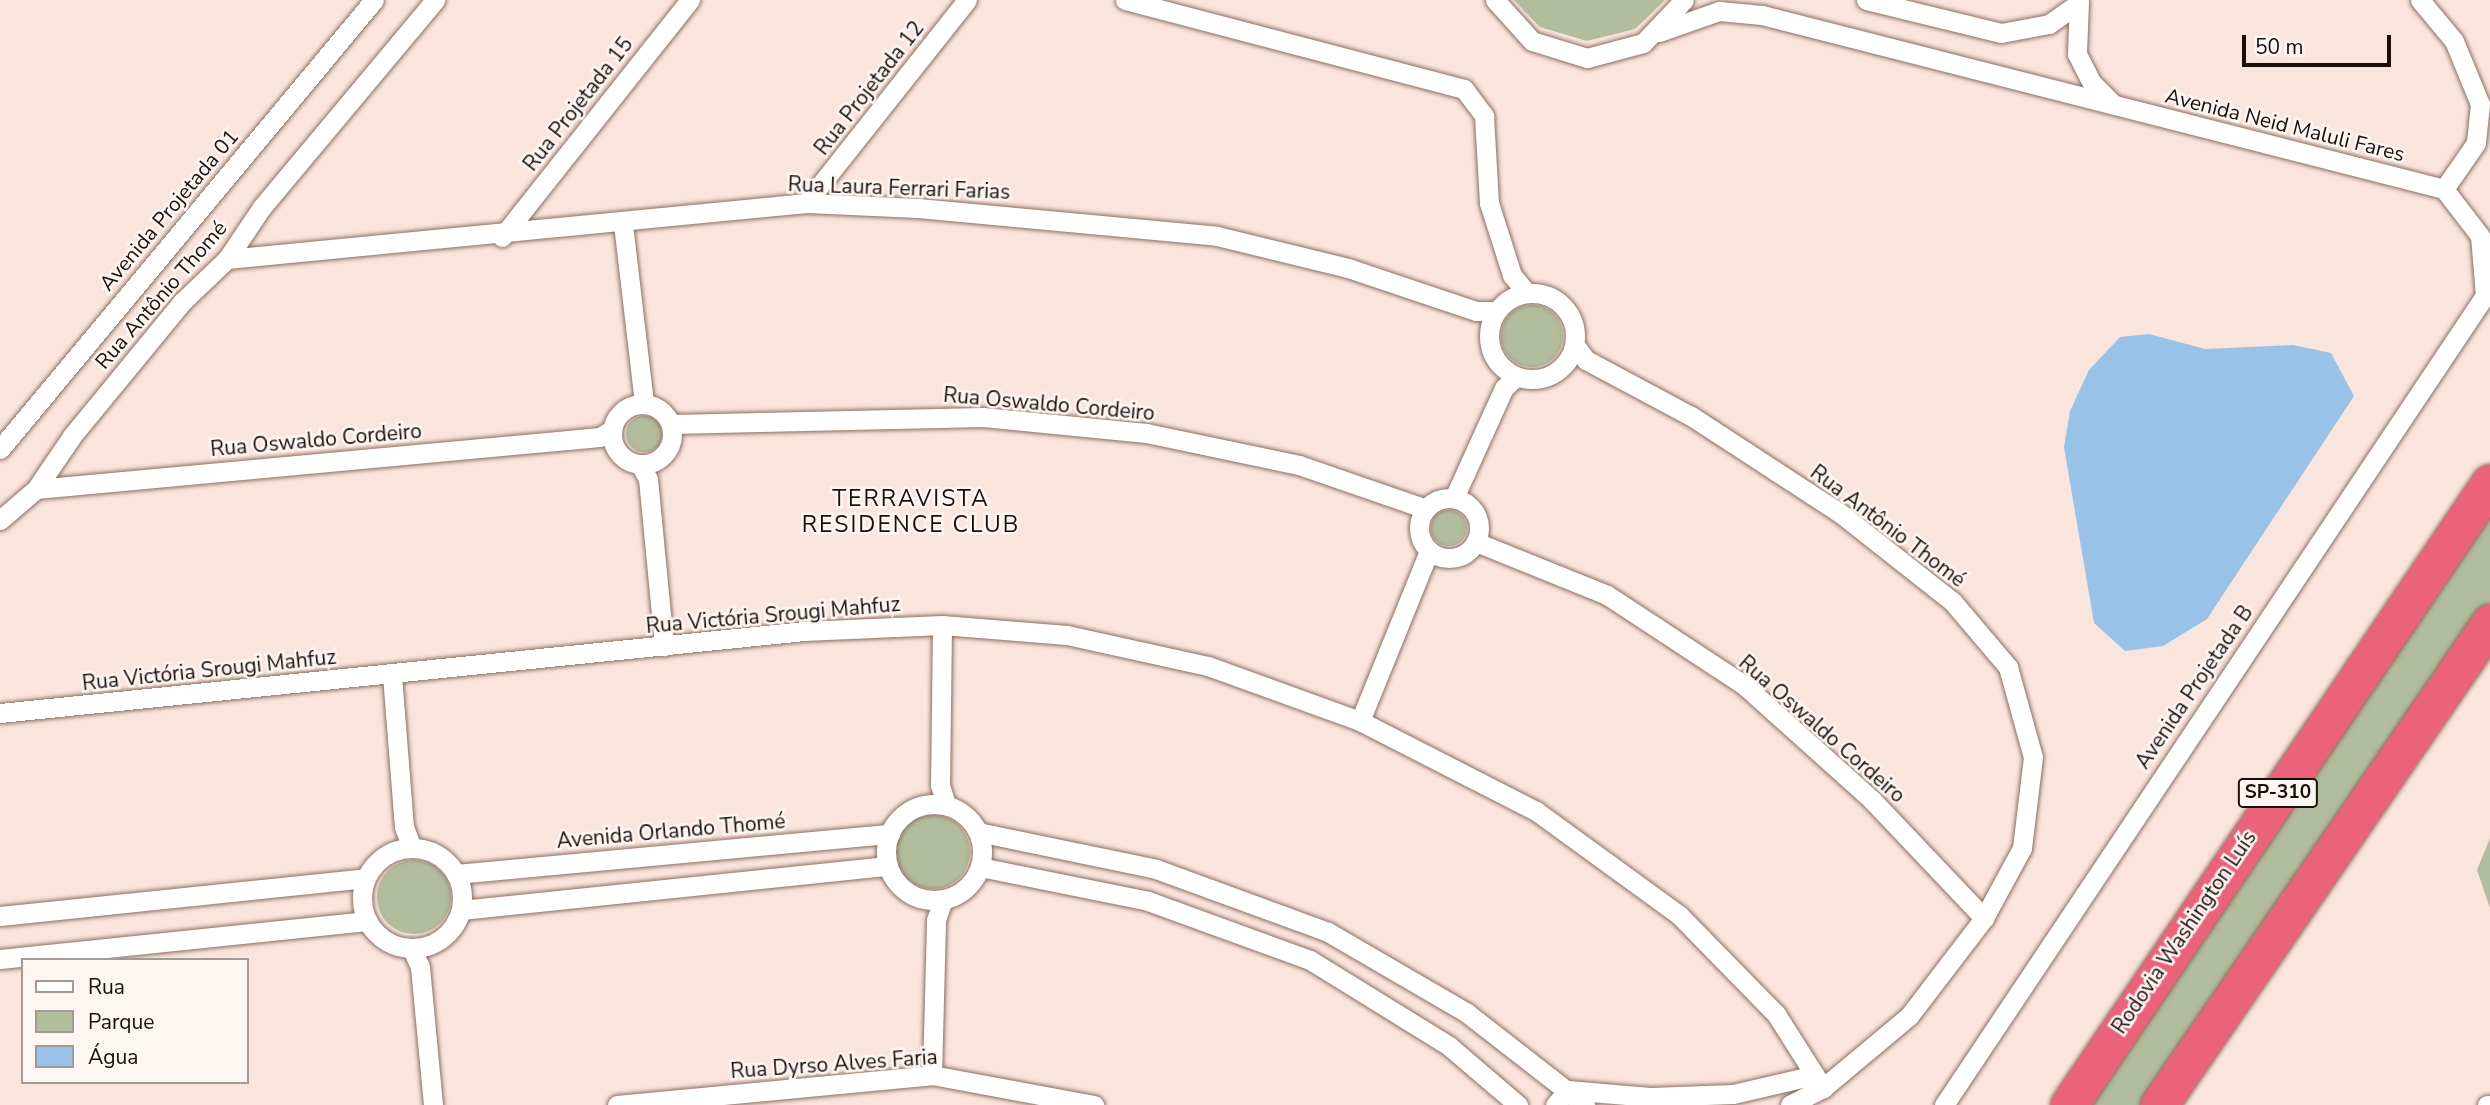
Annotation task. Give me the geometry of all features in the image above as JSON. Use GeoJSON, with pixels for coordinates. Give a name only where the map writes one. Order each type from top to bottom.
{"type":"FeatureCollection","features":[{"type":"Feature","properties":{"kind":"highway","name":"Rodovia Washington Luís"},"geometry":{"type":"LineString","coordinates":[[2069,1105],[2490,483]]}},
{"type":"Feature","properties":{"kind":"highway"},"geometry":{"type":"LineString","coordinates":[[2159,1105],[2490,622]]}},
{"type":"Feature","properties":{"kind":"street","name":"Avenida Projetada 01"},"geometry":{"type":"LineString","coordinates":[[0,449],[374,0]]}},
{"type":"Feature","properties":{"kind":"street","name":"Rua Antônio Thomé"},"geometry":{"type":"LineString","coordinates":[[0,520],[36,489],[148,343],[227,259],[435,0]]}},
{"type":"Feature","properties":{"kind":"street","name":"Rua Projetada 15"},"geometry":{"type":"LineString","coordinates":[[502,236],[690,0]]}},
{"type":"Feature","properties":{"kind":"street","name":"Rua Projetada 12"},"geometry":{"type":"LineString","coordinates":[[806,203],[967,0]]}},
{"type":"Feature","properties":{"kind":"street"},"geometry":{"type":"LineString","coordinates":[[1125,0],[1464,89],[1484,116],[1489,203],[1512,275],[1493,357],[1509,379]]}},
{"type":"Feature","properties":{"kind":"street","name":"Avenida Neid Maluli Fares"},"geometry":{"type":"LineString","coordinates":[[1495,0],[1532,41],[1568,55],[1616,54],[1698,15],[1741,12],[2444,189]]}},
{"type":"Feature","properties":{"kind":"street"},"geometry":{"type":"LineString","coordinates":[[1659,32],[1684,0]]}},
{"type":"Feature","properties":{"kind":"street"},"geometry":{"type":"LineString","coordinates":[[1866,0],[1905,5],[2009,33],[2049,24],[2077,2]]}},
{"type":"Feature","properties":{"kind":"street"},"geometry":{"type":"LineString","coordinates":[[2420,0],[2454,41],[2485,107],[2476,144],[2444,189],[2480,236],[2487,292]]}},
{"type":"Feature","properties":{"kind":"street"},"geometry":{"type":"LineString","coordinates":[[2077,2],[2074,38],[2083,69],[2115,106]]}},
{"type":"Feature","properties":{"kind":"street","name":"Rua Laura Ferrari Farias"},"geometry":{"type":"LineString","coordinates":[[227,259],[502,236],[806,203],[1074,218],[1217,236],[1348,268],[1476,311],[1505,307]]}},
{"type":"Feature","properties":{"kind":"street"},"geometry":{"type":"LineString","coordinates":[[623,224],[638,398],[608,436],[622,457],[647,468]]}},
{"type":"Feature","properties":{"kind":"street","name":"Avenida Projetada B"},"geometry":{"type":"LineString","coordinates":[[1944,1105],[2487,292]]}},
{"type":"Feature","properties":{"kind":"street"},"geometry":{"type":"LineString","coordinates":[[1505,307],[1549,296],[1568,311],[1577,354],[1552,375],[1509,379]]}},
{"type":"Feature","properties":{"kind":"street","name":"Rua Antônio Thomé"},"geometry":{"type":"LineString","coordinates":[[1577,354],[1691,416],[1840,513],[1952,601],[2008,667],[2033,757],[2022,848],[1984,918],[1909,1016],[1790,1105]]}},
{"type":"Feature","properties":{"kind":"street"},"geometry":{"type":"LineString","coordinates":[[1460,500],[1464,481],[1509,379]]}},
{"type":"Feature","properties":{"kind":"street"},"geometry":{"type":"LineString","coordinates":[[638,398],[675,429],[647,468],[664,646]]}},
{"type":"Feature","properties":{"kind":"street","name":"Rua Oswaldo Cordeiro"},"geometry":{"type":"LineString","coordinates":[[675,429],[819,417],[983,417],[1146,433],[1299,465],[1423,513]]}},
{"type":"Feature","properties":{"kind":"street","name":"Rua Oswaldo Cordeiro"},"geometry":{"type":"LineString","coordinates":[[36,489],[608,436]]}},
{"type":"Feature","properties":{"kind":"street"},"geometry":{"type":"LineString","coordinates":[[1360,721],[1423,572],[1434,554],[1423,513],[1460,500]]}},
{"type":"Feature","properties":{"kind":"street"},"geometry":{"type":"LineString","coordinates":[[1434,554],[1460,556],[1478,537],[1477,515],[1460,500]]}},
{"type":"Feature","properties":{"kind":"street","name":"Rua Oswaldo Cordeiro"},"geometry":{"type":"LineString","coordinates":[[1478,537],[1607,595],[1744,685],[1872,800],[1984,918]]}},
{"type":"Feature","properties":{"kind":"street"},"geometry":{"type":"LineString","coordinates":[[939,805],[942,625]]}},
{"type":"Feature","properties":{"kind":"street","name":"Rua Victória Srougi Mahfuz"},"geometry":{"type":"LineString","coordinates":[[0,713],[664,646],[942,625],[1067,635],[1208,666],[1360,721],[1536,811],[1679,915],[1776,1014],[1819,1081]]}},
{"type":"Feature","properties":{"kind":"street"},"geometry":{"type":"LineString","coordinates":[[392,675],[405,849]]}},
{"type":"Feature","properties":{"kind":"street"},"geometry":{"type":"LineString","coordinates":[[978,832],[980,867],[966,888],[936,900],[904,889],[888,866],[890,834],[906,813],[939,805],[978,832],[1156,869],[1328,932],[1467,1013],[1585,1105]]}},
{"type":"Feature","properties":{"kind":"street","name":"Avenida Orlando Thomé"},"geometry":{"type":"LineString","coordinates":[[456,874],[890,834]]}},
{"type":"Feature","properties":{"kind":"street"},"geometry":{"type":"LineString","coordinates":[[0,916],[366,878],[405,849],[438,855],[456,874],[461,910],[449,932],[420,954]]}},
{"type":"Feature","properties":{"kind":"street"},"geometry":{"type":"LineString","coordinates":[[461,910],[888,866]]}},
{"type":"Feature","properties":{"kind":"street"},"geometry":{"type":"LineString","coordinates":[[980,867],[1148,901],[1310,960],[1449,1046],[1518,1105]]}},
{"type":"Feature","properties":{"kind":"street"},"geometry":{"type":"LineString","coordinates":[[366,878],[367,921],[386,942],[420,954]]}},
{"type":"Feature","properties":{"kind":"street"},"geometry":{"type":"LineString","coordinates":[[932,1075],[936,900]]}},
{"type":"Feature","properties":{"kind":"street"},"geometry":{"type":"LineString","coordinates":[[0,959],[367,921]]}},
{"type":"Feature","properties":{"kind":"street"},"geometry":{"type":"LineString","coordinates":[[420,954],[433,1105]]}},
{"type":"Feature","properties":{"kind":"street","name":"Rua Dyrso Alves Faria"},"geometry":{"type":"LineString","coordinates":[[617,1105],[663,1103],[932,1075],[1094,1105]]}},
{"type":"Feature","properties":{"kind":"street"},"geometry":{"type":"LineString","coordinates":[[1568,1090],[1650,1097],[1733,1094],[1819,1081]]}},
{"type":"Feature","properties":{"kind":"street"},"geometry":{"type":"LineString","coordinates":[[1555,1105],[1568,1090]]}},
{"type":"Feature","properties":{"kind":"green space"},"geometry":{"type":"Polygon","coordinates":[[[1514,0],[1665,0],[1635,29],[1587,41],[1540,27],[1514,0]]]}},
{"type":"Feature","properties":{"kind":"green space"},"geometry":{"type":"Polygon","coordinates":[[[1526,305],[1538,305],[1554,314],[1561,324],[1561,348],[1554,358],[1538,367],[1526,367],[1515,362],[1506,353],[1501,342],[1501,330],[1506,319],[1515,310],[1526,305]]]}},
{"type":"Feature","properties":{"kind":"green space"},"geometry":{"type":"Polygon","coordinates":[[[644,416],[657,421],[662,434],[657,447],[644,452],[631,447],[626,434],[631,421],[644,416]]]}},
{"type":"Feature","properties":{"kind":"green space"},"geometry":{"type":"Polygon","coordinates":[[[2490,497],[2490,603],[2147,1105],[2082,1105],[2490,497]]]}},
{"type":"Feature","properties":{"kind":"green space"},"geometry":{"type":"Polygon","coordinates":[[[1449,510],[1462,515],[1467,528],[1462,541],[1449,546],[1436,541],[1431,528],[1436,515],[1449,510]]]}},
{"type":"Feature","properties":{"kind":"green space"},"geometry":{"type":"Polygon","coordinates":[[[926,815],[940,815],[954,821],[964,831],[970,852],[968,866],[954,883],[940,889],[926,889],[912,883],[902,873],[896,859],[896,845],[902,831],[912,821],[926,815]]]}},
{"type":"Feature","properties":{"kind":"green space"},"geometry":{"type":"Polygon","coordinates":[[[2490,838],[2490,908],[2477,870],[2490,838]]]}},
{"type":"Feature","properties":{"kind":"green space"},"geometry":{"type":"Polygon","coordinates":[[[414,860],[428,863],[440,871],[448,883],[451,897],[448,911],[440,923],[428,931],[414,934],[400,931],[388,923],[380,911],[377,897],[380,883],[388,871],[400,863],[414,860]]]}},
{"type":"Feature","properties":{"kind":"water"},"geometry":{"type":"Polygon","coordinates":[[[2149,334],[2205,349],[2293,345],[2331,353],[2354,396],[2207,619],[2163,646],[2125,651],[2094,623],[2064,447],[2070,411],[2089,370],[2120,337],[2149,334]]]}},
{"type":"Feature","properties":{"kind":"district","name":"TERRAVISTA RESIDENCE CLUB"},"geometry":{"type":"Point","coordinates":[911,512]}}]}
